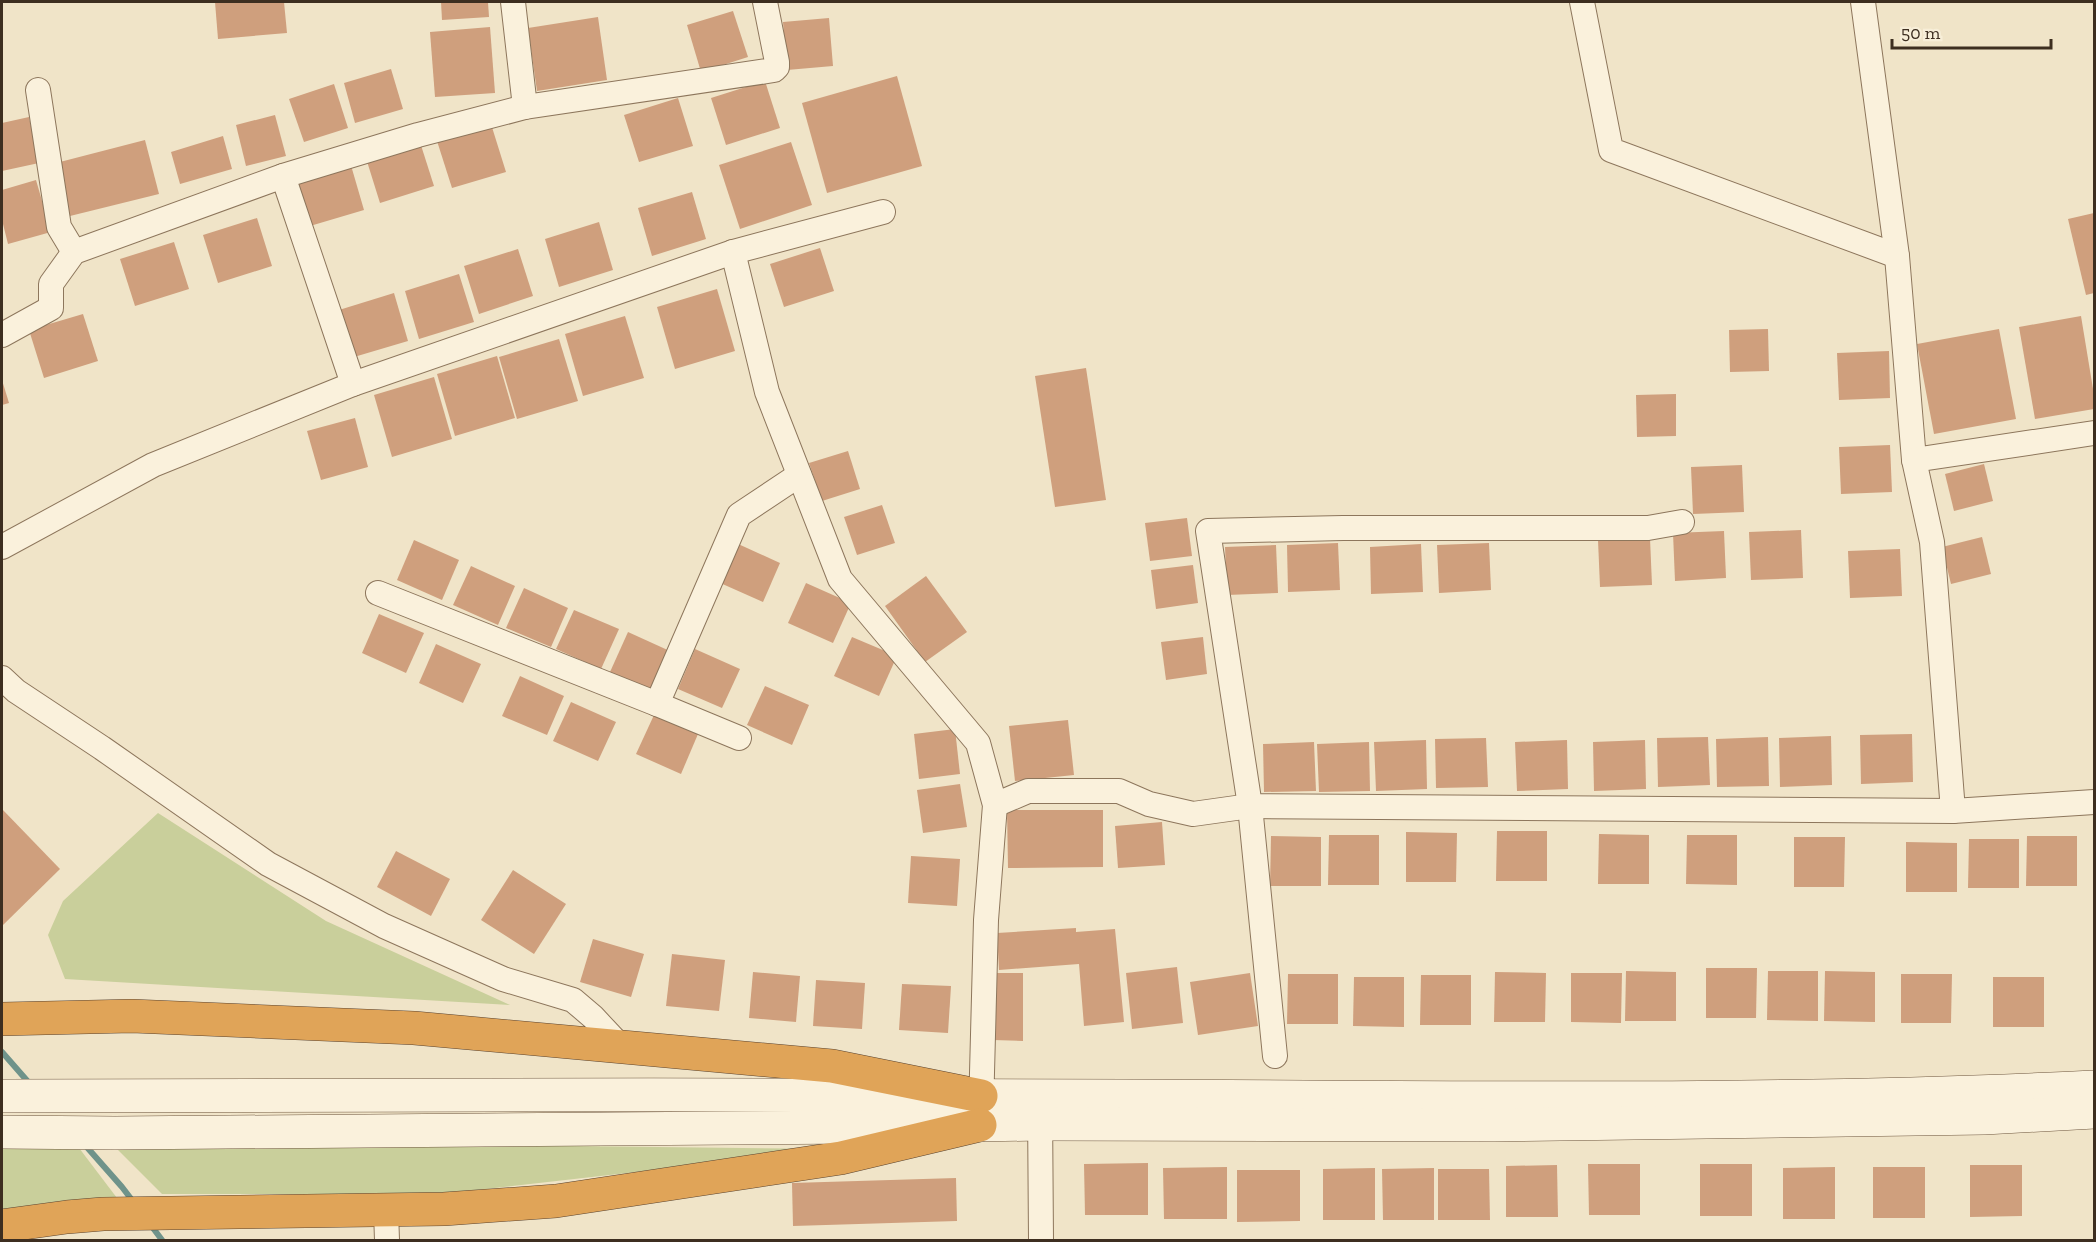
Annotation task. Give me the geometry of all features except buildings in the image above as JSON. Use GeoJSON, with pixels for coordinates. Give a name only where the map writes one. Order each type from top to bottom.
{"type":"FeatureCollection","features":[{"type":"Feature","properties":{"kind":"highway"},"geometry":{"type":"LineString","coordinates":[[14,1018],[132,1016],[414,1028],[832,1066],[981,1110]]}},
{"type":"Feature","properties":{"kind":"highway"},"geometry":{"type":"LineString","coordinates":[[2,1226],[103,1214],[202,1213],[386,1226],[444,1209],[611,1193],[841,1158],[981,1110]]}},
{"type":"Feature","properties":{"kind":"main road"},"geometry":{"type":"LineString","coordinates":[[2,1096],[102,1095],[1040,1110],[1499,1098],[1932,1095],[2094,1087]]}},
{"type":"Feature","properties":{"kind":"main road"},"geometry":{"type":"LineString","coordinates":[[6,1132],[115,1133],[981,1110]]}},
{"type":"Feature","properties":{"kind":"main road"},"geometry":{"type":"LineString","coordinates":[[1040,1110],[1495,1125],[1984,1118],[2094,1112]]}},
{"type":"Feature","properties":{"kind":"street"},"geometry":{"type":"LineString","coordinates":[[513,2],[525,107]]}},
{"type":"Feature","properties":{"kind":"street"},"geometry":{"type":"LineString","coordinates":[[2,335],[51,308],[51,284],[74,252],[282,176],[418,135],[525,107],[774,70],[777,62],[765,2]]}},
{"type":"Feature","properties":{"kind":"street"},"geometry":{"type":"LineString","coordinates":[[1582,2],[1611,150],[1897,256]]}},
{"type":"Feature","properties":{"kind":"street"},"geometry":{"type":"LineString","coordinates":[[1863,2],[1897,256],[1914,460],[1932,542],[1953,811]]}},
{"type":"Feature","properties":{"kind":"street"},"geometry":{"type":"LineString","coordinates":[[38,90],[59,227],[74,252]]}},
{"type":"Feature","properties":{"kind":"street"},"geometry":{"type":"LineString","coordinates":[[282,176],[354,384]]}},
{"type":"Feature","properties":{"kind":"street"},"geometry":{"type":"LineString","coordinates":[[2,547],[153,465],[354,384],[733,252],[883,212]]}},
{"type":"Feature","properties":{"kind":"street"},"geometry":{"type":"LineString","coordinates":[[733,252],[767,392],[840,579],[978,743],[995,804],[986,920],[981,1110]]}},
{"type":"Feature","properties":{"kind":"street"},"geometry":{"type":"LineString","coordinates":[[1914,460],[2094,433]]}},
{"type":"Feature","properties":{"kind":"street"},"geometry":{"type":"LineString","coordinates":[[657,704],[739,514],[799,475]]}},
{"type":"Feature","properties":{"kind":"street"},"geometry":{"type":"LineString","coordinates":[[1275,1056],[1250,806],[1208,531],[1344,528],[1648,528],[1682,522]]}},
{"type":"Feature","properties":{"kind":"street"},"geometry":{"type":"LineString","coordinates":[[378,593],[739,738]]}},
{"type":"Feature","properties":{"kind":"street"},"geometry":{"type":"LineString","coordinates":[[2,678],[16,691],[268,864],[384,926],[503,979],[573,1000],[622,1048]]}},
{"type":"Feature","properties":{"kind":"street"},"geometry":{"type":"LineString","coordinates":[[995,804],[1028,791],[1098,790],[1119,791],[1149,804],[1193,814],[1250,806],[1953,811],[2094,802]]}},
{"type":"Feature","properties":{"kind":"street"},"geometry":{"type":"LineString","coordinates":[[1040,1110],[1041,1240]]}},
{"type":"Feature","properties":{"kind":"green space"},"geometry":{"type":"Polygon","coordinates":[[[158,813],[326,921],[510,1005],[65,979],[48,935],[63,901],[158,813]]]}},
{"type":"Feature","properties":{"kind":"green space"},"geometry":{"type":"Polygon","coordinates":[[[73,1140],[117,1198],[2,1210],[2,1142],[73,1140]]]}},
{"type":"Feature","properties":{"kind":"green space"},"geometry":{"type":"Polygon","coordinates":[[[109,1141],[839,1149],[442,1194],[162,1194],[109,1141]]]}},
{"type":"Feature","properties":{"kind":"waterway"},"geometry":{"type":"LineString","coordinates":[[2,1052],[30,1084]]}},
{"type":"Feature","properties":{"kind":"waterway"},"geometry":{"type":"LineString","coordinates":[[85,1145],[135,1204]]}},
{"type":"Feature","properties":{"kind":"waterway"},"geometry":{"type":"LineString","coordinates":[[150,1224],[162,1240]]}}]}
